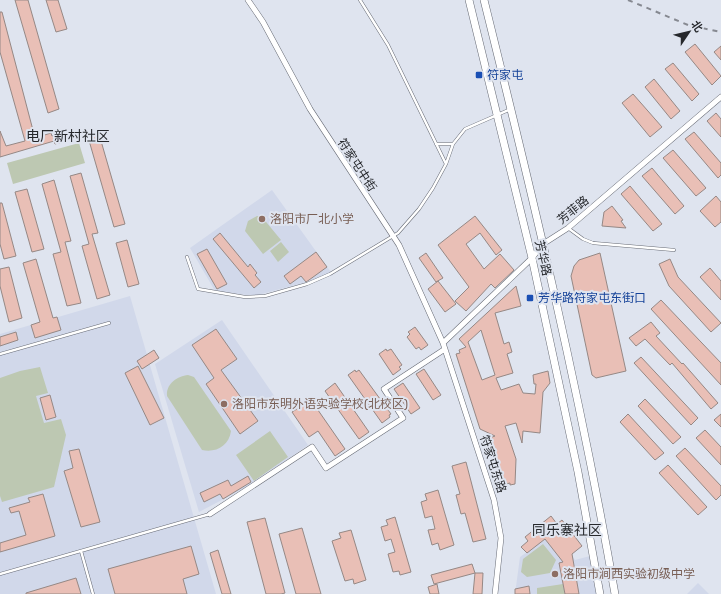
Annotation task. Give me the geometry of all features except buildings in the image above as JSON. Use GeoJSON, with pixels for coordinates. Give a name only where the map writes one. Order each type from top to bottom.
{"type":"FeatureCollection","features":[{"type":"Feature","properties":{"kind":"main road","name":"芳华路"},"geometry":{"type":"LineString","coordinates":[[469,0],[532,258],[578,472],[600,594]]}},
{"type":"Feature","properties":{"kind":"main road","name":"芳华路"},"geometry":{"type":"LineString","coordinates":[[484,0],[543,244],[593,472],[615,594]]}},
{"type":"Feature","properties":{"kind":"street","name":"符家屯中街"},"geometry":{"type":"LineString","coordinates":[[248,0],[263,22],[310,109],[394,237],[416,281],[443,343]]}},
{"type":"Feature","properties":{"kind":"street","name":"芳菲路"},"geometry":{"type":"LineString","coordinates":[[443,343],[532,258],[543,244],[568,228],[721,97]]}},
{"type":"Feature","properties":{"kind":"street","name":"符家屯东路"},"geometry":{"type":"LineString","coordinates":[[443,343],[494,500],[501,538],[495,594]]}},
{"type":"Feature","properties":{"kind":"street"},"geometry":{"type":"LineString","coordinates":[[210,514],[312,447],[326,468],[403,418],[384,389],[445,349]]}},
{"type":"Feature","properties":{"kind":"lane"},"geometry":{"type":"LineString","coordinates":[[360,0],[388,45],[446,164]]}},
{"type":"Feature","properties":{"kind":"lane"},"geometry":{"type":"LineString","coordinates":[[187,257],[198,289],[245,298],[265,296],[301,286],[330,274],[394,237],[419,209],[434,188],[446,164],[453,144],[465,129],[511,109]]}},
{"type":"Feature","properties":{"kind":"lane"},"geometry":{"type":"LineString","coordinates":[[436,144],[453,144]]}},
{"type":"Feature","properties":{"kind":"lane"},"geometry":{"type":"LineString","coordinates":[[568,228],[582,239],[593,243],[674,250]]}},
{"type":"Feature","properties":{"kind":"lane"},"geometry":{"type":"LineString","coordinates":[[0,354],[109,323]]}},
{"type":"Feature","properties":{"kind":"lane"},"geometry":{"type":"LineString","coordinates":[[0,574],[210,514]]}},
{"type":"Feature","properties":{"kind":"lane"},"geometry":{"type":"LineString","coordinates":[[81,551],[93,594]]}},
{"type":"Feature","properties":{"kind":"shaded area","name":"洛阳市厂北小学"},"geometry":{"type":"Polygon","coordinates":[[[272,190],[333,275],[254,296],[215,291],[190,248],[272,190]]]}},
{"type":"Feature","properties":{"kind":"shaded area"},"geometry":{"type":"Polygon","coordinates":[[[130,296],[216,594],[0,594],[0,334],[130,296]]]}},
{"type":"Feature","properties":{"kind":"shaded area","name":"洛阳市东明外语实验学校(北校区)"},"geometry":{"type":"Polygon","coordinates":[[[222,320],[308,445],[254,483],[199,512],[155,364],[222,320]]]}},
{"type":"Feature","properties":{"kind":"shaded area","name":"洛阳市涧西实验初级中学"},"geometry":{"type":"Polygon","coordinates":[[[560,538],[575,560],[590,556],[596,594],[515,594],[520,557],[545,539],[550,545],[560,538]]]}},
{"type":"Feature","properties":{"kind":"shaded area"},"geometry":{"type":"Polygon","coordinates":[[[698,583],[709,594],[687,594],[698,583]]]}},
{"type":"Feature","properties":{"kind":"green space"},"geometry":{"type":"Polygon","coordinates":[[[79,143],[85,163],[13,184],[7,163],[79,143]]]}},
{"type":"Feature","properties":{"kind":"green space"},"geometry":{"type":"Polygon","coordinates":[[[257,216],[262,217],[281,240],[263,254],[245,231],[248,221],[257,216]]]}},
{"type":"Feature","properties":{"kind":"green space"},"geometry":{"type":"Polygon","coordinates":[[[281,242],[289,252],[278,262],[270,251],[281,242]]]}},
{"type":"Feature","properties":{"kind":"green space"},"geometry":{"type":"Polygon","coordinates":[[[40,367],[48,393],[36,396],[44,423],[61,419],[66,435],[54,487],[2,502],[0,496],[0,378],[20,371],[40,367]]]}},
{"type":"Feature","properties":{"kind":"green space"},"geometry":{"type":"Polygon","coordinates":[[[188,375],[194,377],[231,431],[228,441],[217,449],[207,451],[202,450],[167,396],[168,388],[173,381],[188,375]]]}},
{"type":"Feature","properties":{"kind":"green space"},"geometry":{"type":"Polygon","coordinates":[[[270,431],[288,457],[254,481],[236,455],[270,431]]]}},
{"type":"Feature","properties":{"kind":"green space"},"geometry":{"type":"Polygon","coordinates":[[[543,544],[556,560],[550,573],[527,577],[521,572],[523,559],[543,544]]]}},
{"type":"Feature","properties":{"kind":"green space"},"geometry":{"type":"Polygon","coordinates":[[[563,584],[565,594],[537,594],[537,588],[563,584]]]}},
{"type":"Feature","properties":{"kind":"railway"},"geometry":{"type":"LineString","coordinates":[[628,0],[688,25],[721,32]]}},
{"type":"Feature","properties":{"kind":"place","name":"符家屯"},"geometry":{"type":"Point","coordinates":[479,75]}},
{"type":"Feature","properties":{"kind":"place","name":"洛阳市厂北小学"},"geometry":{"type":"Point","coordinates":[262,219]}},
{"type":"Feature","properties":{"kind":"place","name":"芳华路符家屯东街口"},"geometry":{"type":"Point","coordinates":[530,298]}},
{"type":"Feature","properties":{"kind":"place","name":"洛阳市东明外语实验学校(北校区)"},"geometry":{"type":"Point","coordinates":[224,404]}},
{"type":"Feature","properties":{"kind":"place","name":"洛阳市涧西实验初级中学"},"geometry":{"type":"Point","coordinates":[555,574]}},
{"type":"Feature","properties":{"kind":"district","name":"电厂新村社区"},"geometry":{"type":"Point","coordinates":[68,136]}},
{"type":"Feature","properties":{"kind":"district","name":"同乐寨社区"},"geometry":{"type":"Point","coordinates":[567,530]}}]}
